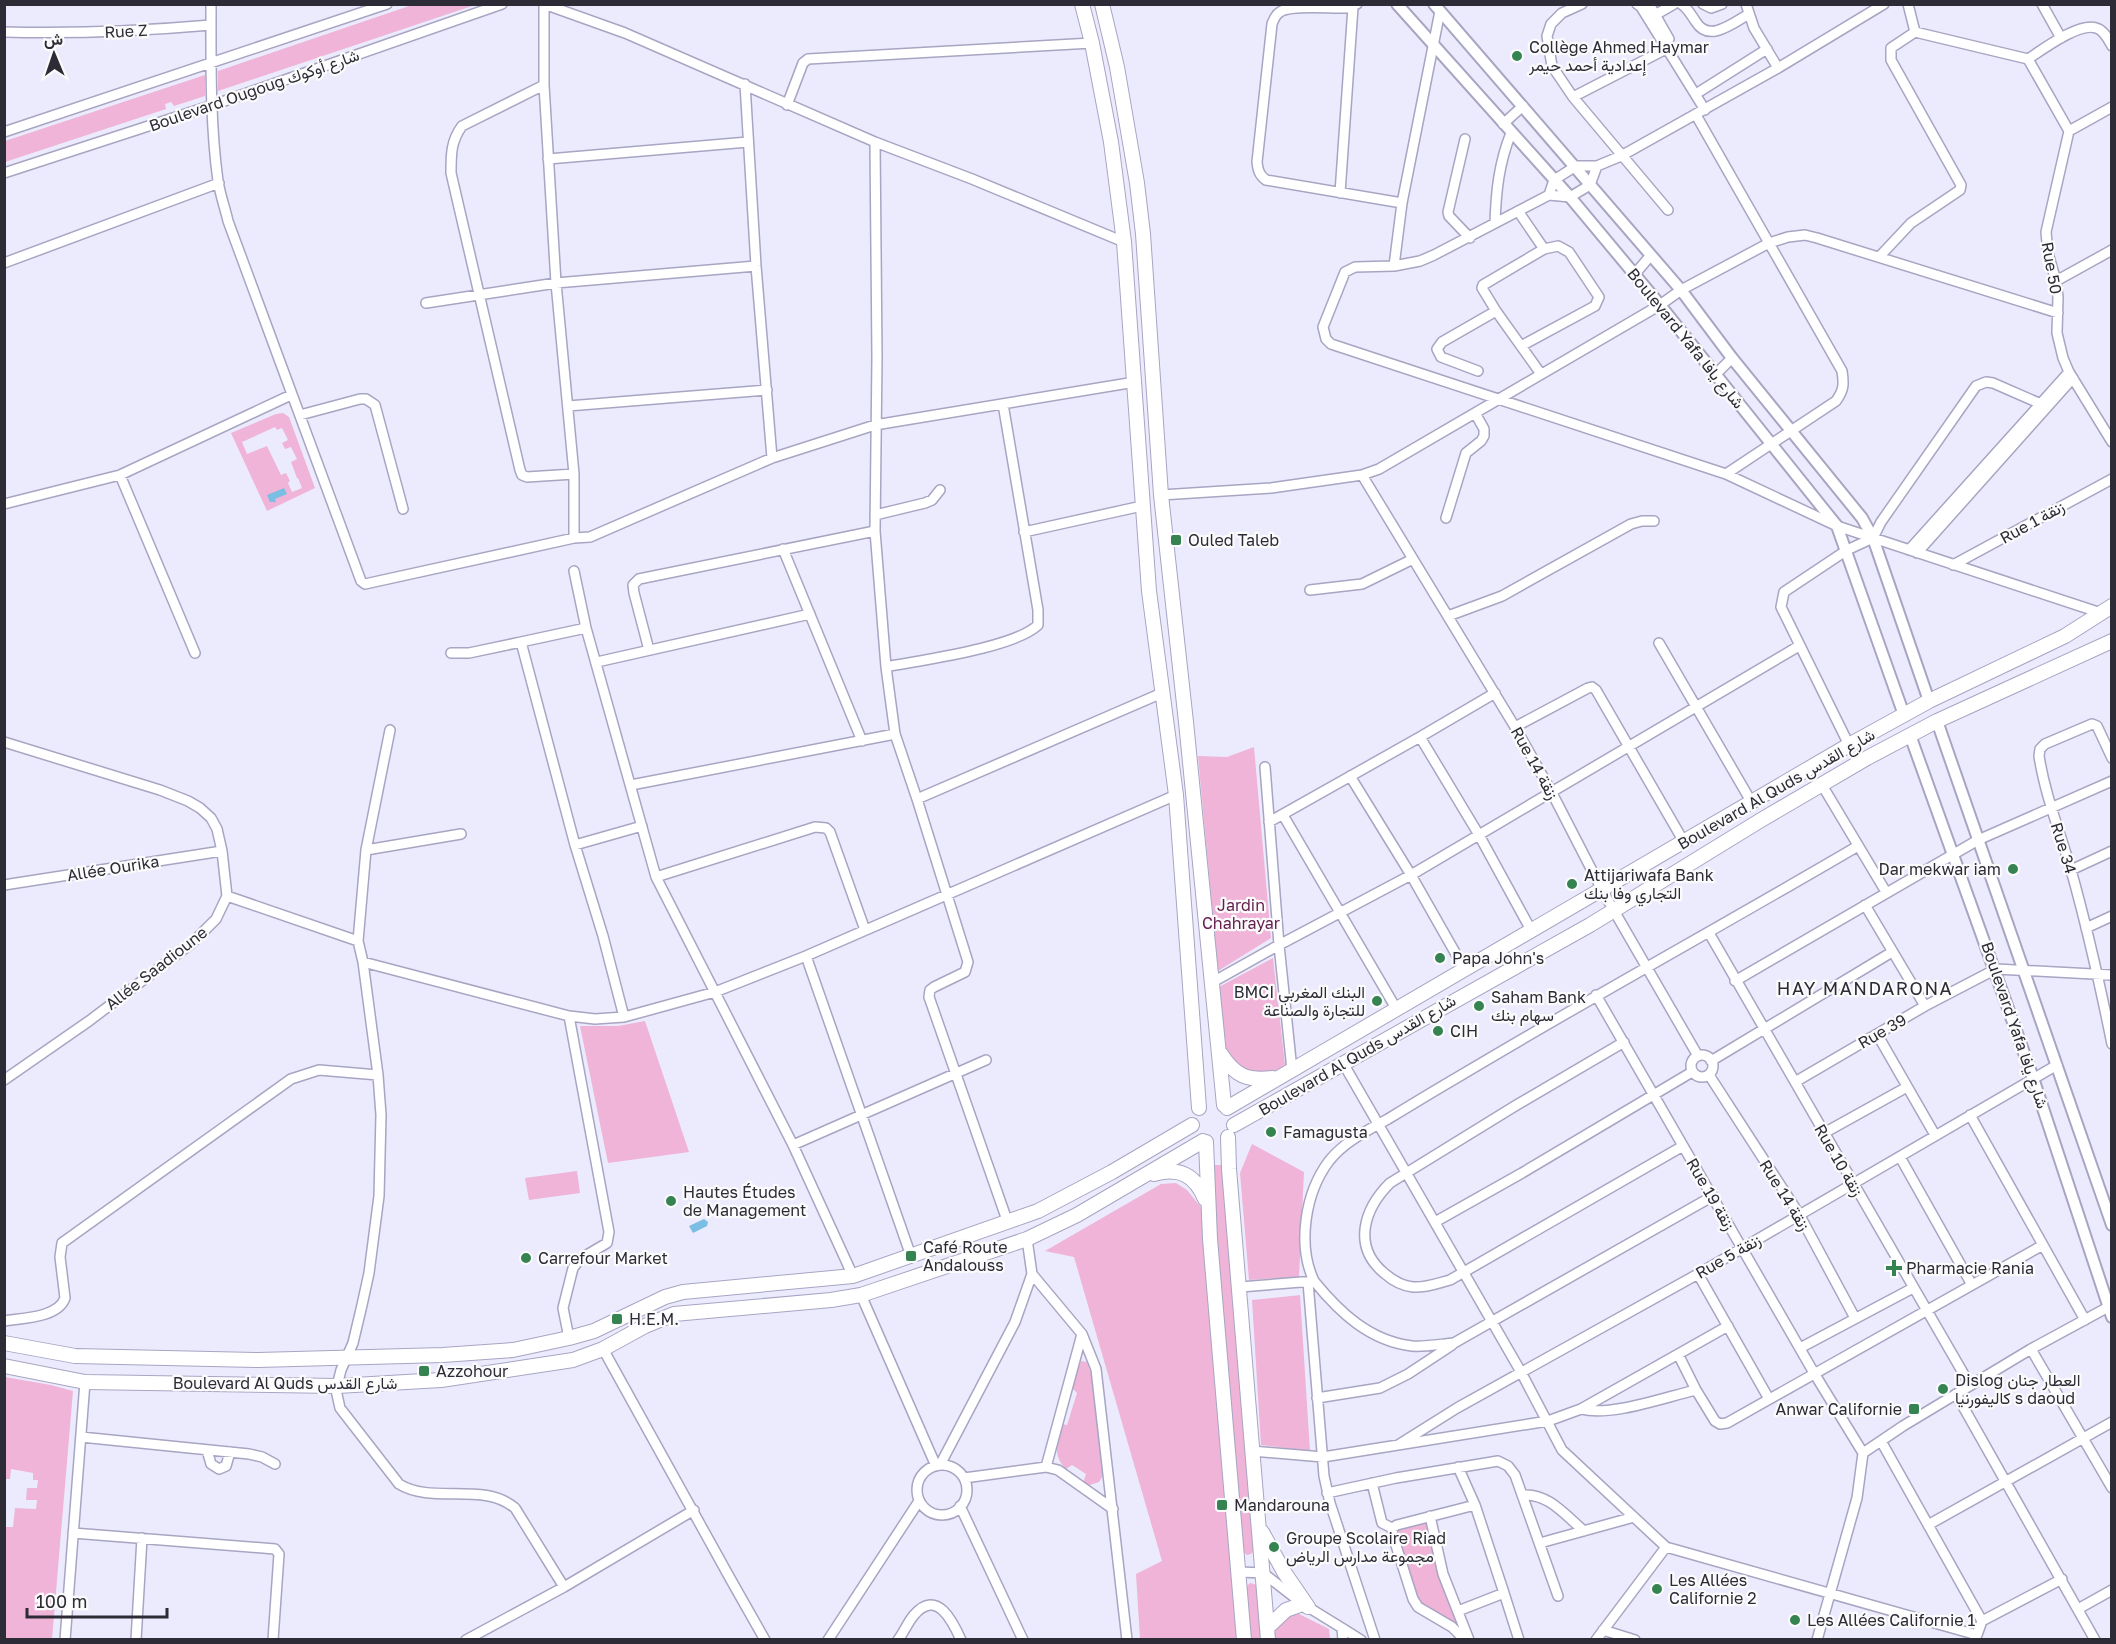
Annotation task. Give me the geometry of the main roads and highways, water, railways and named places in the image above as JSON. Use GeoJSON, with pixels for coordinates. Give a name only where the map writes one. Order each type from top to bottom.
{"type":"FeatureCollection","features":[{"type":"Feature","properties":{"kind":"main road"},"geometry":{"type":"LineString","coordinates":[[1082,4],[1111,142],[1125,242],[1149,591],[1176,795],[1199,1108]]}},
{"type":"Feature","properties":{"kind":"main road"},"geometry":{"type":"LineString","coordinates":[[1102,4],[1117,67],[1138,193],[1147,282],[1161,495],[1211,983],[1226,1106],[1232,1114],[1230,1189],[1268,1634]]}},
{"type":"Feature","properties":{"kind":"main road","name":"Boulevard Al Quds شارع القدس"},"geometry":{"type":"LineString","coordinates":[[1226,1106],[1397,1010],[1904,715],[2065,636],[2106,610]]}},
{"type":"Feature","properties":{"kind":"main road","name":"Boulevard Al Quds شارع القدس"},"geometry":{"type":"LineString","coordinates":[[1231,1131],[1343,1063],[1590,925],[1822,785],[1936,720],[2112,641]]}},
{"type":"Feature","properties":{"kind":"main road"},"geometry":{"type":"LineString","coordinates":[[1219,1051],[1229,1067],[1239,1075],[1252,1079],[1278,1077]]}},
{"type":"Feature","properties":{"kind":"main road"},"geometry":{"type":"LineString","coordinates":[[1226,1106],[1209,1103],[1199,1108],[1192,1125],[1195,1134],[1204,1142],[1218,1143],[1231,1131]]}},
{"type":"Feature","properties":{"kind":"main road","name":"Boulevard Al Quds شارع القدس"},"geometry":{"type":"LineString","coordinates":[[4,1342],[75,1356],[258,1360],[443,1355],[513,1350],[594,1330],[664,1297],[683,1292],[853,1276],[1008,1223],[1071,1195],[1192,1125]]}},
{"type":"Feature","properties":{"kind":"main road"},"geometry":{"type":"LineString","coordinates":[[1204,1142],[1244,1640]]}},
{"type":"Feature","properties":{"kind":"main road","name":"Boulevard Al Quds شارع القدس"},"geometry":{"type":"LineString","coordinates":[[4,1366],[86,1382],[337,1386],[441,1380],[573,1360],[603,1349],[674,1314],[831,1300],[861,1295],[1027,1239],[1077,1215],[1204,1142]]}},
{"type":"Feature","properties":{"kind":"main road"},"geometry":{"type":"LineString","coordinates":[[1138,1178],[1167,1170],[1186,1174],[1201,1189],[1208,1208]]}},
{"type":"Feature","properties":{"kind":"main road"},"geometry":{"type":"LineString","coordinates":[[1259,1527],[1305,1605],[1286,1610],[1268,1634]]}},
{"type":"Feature","properties":{"kind":"water"},"geometry":{"type":"Polygon","coordinates":[[[284,488],[287,494],[275,499],[276,502],[270,502],[267,495],[284,488]]]}},
{"type":"Feature","properties":{"kind":"water"},"geometry":{"type":"Polygon","coordinates":[[[704,1219],[708,1222],[707,1226],[693,1233],[689,1226],[704,1219]]]}},
{"type":"Feature","properties":{"kind":"place","name":"Collège Ahmed Haymar إعدادية أحمد حيمر"},"geometry":{"type":"Point","coordinates":[1517,56]}},
{"type":"Feature","properties":{"kind":"place","name":"Ouled Taleb"},"geometry":{"type":"Point","coordinates":[1176,540]}},
{"type":"Feature","properties":{"kind":"place","name":"Dar mekwar iam"},"geometry":{"type":"Point","coordinates":[2013,869]}},
{"type":"Feature","properties":{"kind":"place","name":"Attijariwafa Bank التجاري وفا بنك"},"geometry":{"type":"Point","coordinates":[1572,884]}},
{"type":"Feature","properties":{"kind":"place","name":"Papa John's"},"geometry":{"type":"Point","coordinates":[1440,958]}},
{"type":"Feature","properties":{"kind":"place","name":"BMCI البنك المغربي للتجارة والصناعة"},"geometry":{"type":"Point","coordinates":[1377,1001]}},
{"type":"Feature","properties":{"kind":"place","name":"Saham Bank سهام بنك"},"geometry":{"type":"Point","coordinates":[1479,1006]}},
{"type":"Feature","properties":{"kind":"place","name":"CIH"},"geometry":{"type":"Point","coordinates":[1438,1031]}},
{"type":"Feature","properties":{"kind":"place","name":"Famagusta"},"geometry":{"type":"Point","coordinates":[1271,1132]}},
{"type":"Feature","properties":{"kind":"place","name":"Hautes Études de Management"},"geometry":{"type":"Point","coordinates":[671,1201]}},
{"type":"Feature","properties":{"kind":"place","name":"Café Route Andalouss"},"geometry":{"type":"Point","coordinates":[911,1256]}},
{"type":"Feature","properties":{"kind":"place","name":"Carrefour Market"},"geometry":{"type":"Point","coordinates":[526,1258]}},
{"type":"Feature","properties":{"kind":"place","name":"Pharmacie Rania"},"geometry":{"type":"Point","coordinates":[1894,1268]}},
{"type":"Feature","properties":{"kind":"place","name":"H.E.M."},"geometry":{"type":"Point","coordinates":[617,1319]}},
{"type":"Feature","properties":{"kind":"place","name":"Azzohour"},"geometry":{"type":"Point","coordinates":[424,1371]}},
{"type":"Feature","properties":{"kind":"place","name":"Dislog العطار جنان كاليفورنيا s daoud"},"geometry":{"type":"Point","coordinates":[1943,1389]}},
{"type":"Feature","properties":{"kind":"place","name":"Anwar Californie"},"geometry":{"type":"Point","coordinates":[1914,1409]}},
{"type":"Feature","properties":{"kind":"place","name":"Mandarouna"},"geometry":{"type":"Point","coordinates":[1222,1505]}},
{"type":"Feature","properties":{"kind":"place","name":"Groupe Scolaire Riad مجموعة مدارس الرياض"},"geometry":{"type":"Point","coordinates":[1274,1547]}},
{"type":"Feature","properties":{"kind":"place","name":"Les Allées Californie 2"},"geometry":{"type":"Point","coordinates":[1657,1589]}},
{"type":"Feature","properties":{"kind":"place","name":"Les Allées Californie 1"},"geometry":{"type":"Point","coordinates":[1795,1620]}},
{"type":"Feature","properties":{"kind":"district","name":"HAY MANDARONA"},"geometry":{"type":"Point","coordinates":[1865,989]}},
{"type":"Feature","properties":{"kind":"park label","name":"Jardin Chahrayar"},"geometry":{"type":"Point","coordinates":[1241,914]}}]}
